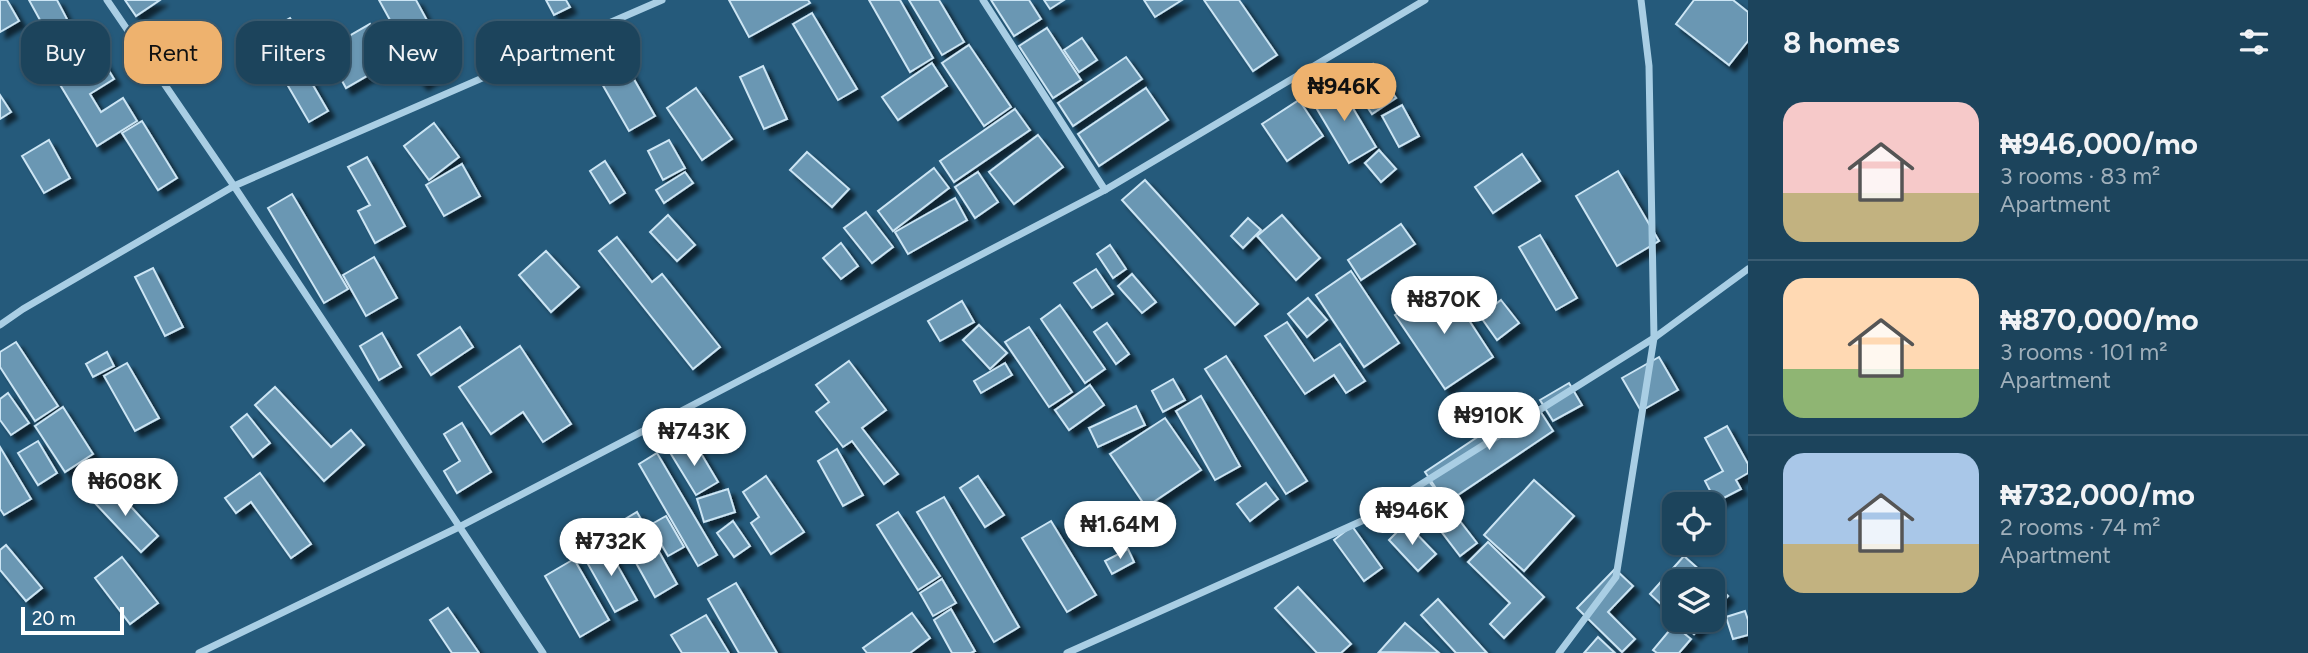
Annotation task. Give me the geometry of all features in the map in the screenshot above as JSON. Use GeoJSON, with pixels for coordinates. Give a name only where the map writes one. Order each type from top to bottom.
{"type":"FeatureCollection","features":[{"type":"Feature","properties":{"kind":"street"},"geometry":{"type":"LineString","coordinates":[[107,0],[234,186],[543,653]]}},
{"type":"Feature","properties":{"kind":"street"},"geometry":{"type":"LineString","coordinates":[[0,325],[234,186],[662,0]]}},
{"type":"Feature","properties":{"kind":"street"},"geometry":{"type":"LineString","coordinates":[[983,0],[1105,190]]}},
{"type":"Feature","properties":{"kind":"street"},"geometry":{"type":"LineString","coordinates":[[199,653],[458,527],[1105,190],[1425,0]]}},
{"type":"Feature","properties":{"kind":"street"},"geometry":{"type":"LineString","coordinates":[[1559,653],[1616,577],[1654,338],[1648,66],[1641,0]]}},
{"type":"Feature","properties":{"kind":"street"},"geometry":{"type":"LineString","coordinates":[[1067,653],[1364,520],[1654,338],[1748,269]]}},
{"type":"Feature","properties":{"kind":"building"},"geometry":{"type":"Polygon","coordinates":[[[0,0],[7,0],[19,21],[0,32],[0,0]]]}},
{"type":"Feature","properties":{"kind":"building"},"geometry":{"type":"Polygon","coordinates":[[[29,0],[57,0],[67,19],[41,21],[29,0]]]}},
{"type":"Feature","properties":{"kind":"building"},"geometry":{"type":"Polygon","coordinates":[[[125,0],[160,0],[136,16],[125,0]]]}},
{"type":"Feature","properties":{"kind":"building"},"geometry":{"type":"Polygon","coordinates":[[[379,0],[416,0],[427,21],[391,21],[379,0]]]}},
{"type":"Feature","properties":{"kind":"building"},"geometry":{"type":"Polygon","coordinates":[[[546,0],[566,0],[570,7],[554,15],[546,0]]]}},
{"type":"Feature","properties":{"kind":"building"},"geometry":{"type":"Polygon","coordinates":[[[729,0],[808,0],[810,3],[749,37],[729,0]]]}},
{"type":"Feature","properties":{"kind":"building"},"geometry":{"type":"Polygon","coordinates":[[[869,0],[900,0],[933,58],[910,72],[869,0]]]}},
{"type":"Feature","properties":{"kind":"building"},"geometry":{"type":"Polygon","coordinates":[[[909,0],[939,0],[964,42],[942,55],[909,0]]]}},
{"type":"Feature","properties":{"kind":"building"},"geometry":{"type":"Polygon","coordinates":[[[991,0],[1029,0],[1041,19],[1014,36],[991,0]]]}},
{"type":"Feature","properties":{"kind":"building"},"geometry":{"type":"Polygon","coordinates":[[[1044,0],[1064,0],[1050,9],[1044,0]]]}},
{"type":"Feature","properties":{"kind":"building"},"geometry":{"type":"Polygon","coordinates":[[[1144,0],[1182,0],[1155,17],[1144,0]]]}},
{"type":"Feature","properties":{"kind":"building"},"geometry":{"type":"Polygon","coordinates":[[[1204,0],[1239,0],[1277,55],[1253,71],[1204,0]]]}},
{"type":"Feature","properties":{"kind":"building"},"geometry":{"type":"Polygon","coordinates":[[[1694,0],[1733,0],[1748,12],[1748,41],[1729,65],[1676,24],[1694,0]]]}},
{"type":"Feature","properties":{"kind":"building"},"geometry":{"type":"Polygon","coordinates":[[[812,13],[857,89],[838,100],[793,24],[812,13]]]}},
{"type":"Feature","properties":{"kind":"building"},"geometry":{"type":"Polygon","coordinates":[[[364,27],[364,78],[346,88],[344,84],[350,84],[350,36],[364,27]]]}},
{"type":"Feature","properties":{"kind":"building"},"geometry":{"type":"Polygon","coordinates":[[[1047,28],[1081,80],[1053,98],[1019,46],[1047,28]]]}},
{"type":"Feature","properties":{"kind":"building"},"geometry":{"type":"Polygon","coordinates":[[[1082,38],[1097,60],[1079,72],[1064,50],[1082,38]]]}},
{"type":"Feature","properties":{"kind":"building"},"geometry":{"type":"Polygon","coordinates":[[[969,45],[1011,107],[984,126],[942,63],[969,45]]]}},
{"type":"Feature","properties":{"kind":"building"},"geometry":{"type":"Polygon","coordinates":[[[1126,57],[1142,79],[1073,126],[1058,103],[1126,57]]]}},
{"type":"Feature","properties":{"kind":"building"},"geometry":{"type":"Polygon","coordinates":[[[932,63],[947,86],[898,120],[882,97],[932,63]]]}},
{"type":"Feature","properties":{"kind":"building"},"geometry":{"type":"Polygon","coordinates":[[[1373,64],[1396,98],[1372,114],[1349,80],[1373,64]]]}},
{"type":"Feature","properties":{"kind":"building"},"geometry":{"type":"Polygon","coordinates":[[[763,66],[787,119],[764,129],[740,77],[763,66]]]}},
{"type":"Feature","properties":{"kind":"building"},"geometry":{"type":"Polygon","coordinates":[[[1338,83],[1376,147],[1349,163],[1311,99],[1338,83]]]}},
{"type":"Feature","properties":{"kind":"building"},"geometry":{"type":"Polygon","coordinates":[[[60,84],[106,84],[90,94],[101,112],[123,98],[137,121],[97,146],[60,84]]]}},
{"type":"Feature","properties":{"kind":"building"},"geometry":{"type":"Polygon","coordinates":[[[287,84],[312,84],[328,111],[309,122],[287,84]]]}},
{"type":"Feature","properties":{"kind":"building"},"geometry":{"type":"Polygon","coordinates":[[[602,84],[637,84],[655,116],[629,131],[602,84]]]}},
{"type":"Feature","properties":{"kind":"building"},"geometry":{"type":"Polygon","coordinates":[[[696,88],[732,139],[702,160],[667,108],[696,88]]]}},
{"type":"Feature","properties":{"kind":"building"},"geometry":{"type":"Polygon","coordinates":[[[1146,88],[1168,120],[1099,166],[1078,134],[1146,88]]]}},
{"type":"Feature","properties":{"kind":"building"},"geometry":{"type":"Polygon","coordinates":[[[0,95],[11,112],[0,119],[0,95]]]}},
{"type":"Feature","properties":{"kind":"building"},"geometry":{"type":"Polygon","coordinates":[[[1299,100],[1323,136],[1287,161],[1262,124],[1299,100]]]}},
{"type":"Feature","properties":{"kind":"building"},"geometry":{"type":"Polygon","coordinates":[[[1402,105],[1419,136],[1399,147],[1382,116],[1402,105]]]}},
{"type":"Feature","properties":{"kind":"building"},"geometry":{"type":"Polygon","coordinates":[[[1015,109],[1030,130],[954,182],[940,161],[1015,109]]]}},
{"type":"Feature","properties":{"kind":"building"},"geometry":{"type":"Polygon","coordinates":[[[142,121],[177,178],[158,190],[122,133],[142,121]]]}},
{"type":"Feature","properties":{"kind":"building"},"geometry":{"type":"Polygon","coordinates":[[[434,123],[459,157],[429,180],[404,146],[434,123]]]}},
{"type":"Feature","properties":{"kind":"building"},"geometry":{"type":"Polygon","coordinates":[[[1038,135],[1063,167],[1014,204],[989,172],[1038,135]]]}},
{"type":"Feature","properties":{"kind":"building"},"geometry":{"type":"Polygon","coordinates":[[[49,140],[70,178],[44,193],[22,156],[49,140]]]}},
{"type":"Feature","properties":{"kind":"building"},"geometry":{"type":"Polygon","coordinates":[[[669,140],[685,168],[663,180],[648,151],[669,140]]]}},
{"type":"Feature","properties":{"kind":"building"},"geometry":{"type":"Polygon","coordinates":[[[1379,150],[1396,169],[1381,182],[1365,163],[1379,150]]]}},
{"type":"Feature","properties":{"kind":"building"},"geometry":{"type":"Polygon","coordinates":[[[807,152],[849,189],[832,207],[790,170],[807,152]]]}},
{"type":"Feature","properties":{"kind":"building"},"geometry":{"type":"Polygon","coordinates":[[[1522,154],[1540,181],[1493,213],[1475,187],[1522,154]]]}},
{"type":"Feature","properties":{"kind":"building"},"geometry":{"type":"Polygon","coordinates":[[[367,157],[405,226],[375,243],[358,211],[370,205],[348,167],[367,157]]]}},
{"type":"Feature","properties":{"kind":"building"},"geometry":{"type":"Polygon","coordinates":[[[605,161],[625,193],[610,203],[590,171],[605,161]]]}},
{"type":"Feature","properties":{"kind":"building"},"geometry":{"type":"Polygon","coordinates":[[[462,164],[480,196],[444,216],[426,185],[462,164]]]}},
{"type":"Feature","properties":{"kind":"building"},"geometry":{"type":"Polygon","coordinates":[[[934,168],[949,188],[893,231],[878,211],[934,168]]]}},
{"type":"Feature","properties":{"kind":"building"},"geometry":{"type":"Polygon","coordinates":[[[1618,171],[1659,241],[1617,266],[1576,196],[1618,171]]]}},
{"type":"Feature","properties":{"kind":"building"},"geometry":{"type":"Polygon","coordinates":[[[685,172],[693,183],[664,203],[656,190],[685,172]]]}},
{"type":"Feature","properties":{"kind":"building"},"geometry":{"type":"Polygon","coordinates":[[[978,172],[998,202],[975,218],[955,187],[978,172]]]}},
{"type":"Feature","properties":{"kind":"building"},"geometry":{"type":"Polygon","coordinates":[[[1145,180],[1258,304],[1235,325],[1122,200],[1145,180]]]}},
{"type":"Feature","properties":{"kind":"building"},"geometry":{"type":"Polygon","coordinates":[[[292,194],[348,289],[324,303],[268,208],[292,194]]]}},
{"type":"Feature","properties":{"kind":"building"},"geometry":{"type":"Polygon","coordinates":[[[955,198],[967,220],[908,254],[895,232],[955,198]]]}},
{"type":"Feature","properties":{"kind":"building"},"geometry":{"type":"Polygon","coordinates":[[[866,212],[893,247],[872,263],[844,228],[866,212]]]}},
{"type":"Feature","properties":{"kind":"building"},"geometry":{"type":"Polygon","coordinates":[[[668,215],[695,245],[677,261],[650,232],[668,215]]]}},
{"type":"Feature","properties":{"kind":"building"},"geometry":{"type":"Polygon","coordinates":[[[1282,215],[1320,258],[1296,280],[1257,236],[1282,215]]]}},
{"type":"Feature","properties":{"kind":"building"},"geometry":{"type":"Polygon","coordinates":[[[1248,218],[1261,230],[1243,248],[1231,236],[1248,218]]]}},
{"type":"Feature","properties":{"kind":"building"},"geometry":{"type":"Polygon","coordinates":[[[1401,224],[1415,244],[1361,280],[1348,260],[1401,224]]]}},
{"type":"Feature","properties":{"kind":"building"},"geometry":{"type":"Polygon","coordinates":[[[1540,235],[1577,298],[1556,310],[1519,247],[1540,235]]]}},
{"type":"Feature","properties":{"kind":"building"},"geometry":{"type":"Polygon","coordinates":[[[617,237],[652,282],[662,274],[720,347],[693,369],[599,251],[617,237]]]}},
{"type":"Feature","properties":{"kind":"building"},"geometry":{"type":"Polygon","coordinates":[[[841,243],[858,266],[841,279],[823,258],[841,243]]]}},
{"type":"Feature","properties":{"kind":"building"},"geometry":{"type":"Polygon","coordinates":[[[1110,245],[1126,269],[1113,278],[1097,254],[1110,245]]]}},
{"type":"Feature","properties":{"kind":"building"},"geometry":{"type":"Polygon","coordinates":[[[546,251],[579,287],[551,312],[519,275],[546,251]]]}},
{"type":"Feature","properties":{"kind":"building"},"geometry":{"type":"Polygon","coordinates":[[[374,257],[397,298],[366,316],[343,275],[374,257]]]}},
{"type":"Feature","properties":{"kind":"building"},"geometry":{"type":"Polygon","coordinates":[[[153,268],[183,327],[165,336],[135,277],[153,268]]]}},
{"type":"Feature","properties":{"kind":"building"},"geometry":{"type":"Polygon","coordinates":[[[1096,269],[1113,294],[1092,308],[1074,283],[1096,269]]]}},
{"type":"Feature","properties":{"kind":"building"},"geometry":{"type":"Polygon","coordinates":[[[1351,271],[1399,343],[1364,367],[1316,295],[1351,271]]]}},
{"type":"Feature","properties":{"kind":"building"},"geometry":{"type":"Polygon","coordinates":[[[1132,274],[1156,302],[1142,313],[1118,286],[1132,274]]]}},
{"type":"Feature","properties":{"kind":"building"},"geometry":{"type":"Polygon","coordinates":[[[1444,282],[1493,357],[1445,389],[1395,315],[1444,282]]]}},
{"type":"Feature","properties":{"kind":"building"},"geometry":{"type":"Polygon","coordinates":[[[1308,298],[1327,320],[1307,337],[1288,314],[1308,298]]]}},
{"type":"Feature","properties":{"kind":"building"},"geometry":{"type":"Polygon","coordinates":[[[1501,300],[1519,323],[1497,340],[1480,316],[1501,300]]]}},
{"type":"Feature","properties":{"kind":"building"},"geometry":{"type":"Polygon","coordinates":[[[962,301],[974,322],[940,341],[928,321],[962,301]]]}},
{"type":"Feature","properties":{"kind":"building"},"geometry":{"type":"Polygon","coordinates":[[[1060,305],[1105,369],[1085,383],[1041,319],[1060,305]]]}},
{"type":"Feature","properties":{"kind":"building"},"geometry":{"type":"Polygon","coordinates":[[[1287,322],[1314,361],[1340,344],[1365,381],[1346,393],[1334,375],[1305,394],[1265,336],[1287,322]]]}},
{"type":"Feature","properties":{"kind":"building"},"geometry":{"type":"Polygon","coordinates":[[[1107,323],[1129,354],[1116,364],[1094,332],[1107,323]]]}},
{"type":"Feature","properties":{"kind":"building"},"geometry":{"type":"Polygon","coordinates":[[[979,325],[1007,353],[990,369],[963,340],[979,325]]]}},
{"type":"Feature","properties":{"kind":"building"},"geometry":{"type":"Polygon","coordinates":[[[460,327],[473,347],[431,375],[418,355],[460,327]]]}},
{"type":"Feature","properties":{"kind":"building"},"geometry":{"type":"Polygon","coordinates":[[[1029,327],[1072,392],[1049,407],[1005,342],[1029,327]]]}},
{"type":"Feature","properties":{"kind":"building"},"geometry":{"type":"Polygon","coordinates":[[[382,333],[401,367],[379,380],[360,346],[382,333]]]}},
{"type":"Feature","properties":{"kind":"building"},"geometry":{"type":"Polygon","coordinates":[[[16,342],[58,406],[35,421],[0,367],[0,352],[16,342]]]}},
{"type":"Feature","properties":{"kind":"building"},"geometry":{"type":"Polygon","coordinates":[[[520,346],[571,424],[543,442],[523,412],[491,434],[459,387],[520,346]]]}},
{"type":"Feature","properties":{"kind":"building"},"geometry":{"type":"Polygon","coordinates":[[[107,352],[114,366],[93,377],[86,364],[107,352]]]}},
{"type":"Feature","properties":{"kind":"building"},"geometry":{"type":"Polygon","coordinates":[[[1226,356],[1307,481],[1286,494],[1205,369],[1226,356]]]}},
{"type":"Feature","properties":{"kind":"building"},"geometry":{"type":"Polygon","coordinates":[[[1659,357],[1678,390],[1641,411],[1622,378],[1659,357]]]}},
{"type":"Feature","properties":{"kind":"building"},"geometry":{"type":"Polygon","coordinates":[[[849,361],[886,410],[862,428],[898,474],[884,484],[852,441],[843,447],[816,412],[829,402],[816,385],[849,361]]]}},
{"type":"Feature","properties":{"kind":"building"},"geometry":{"type":"Polygon","coordinates":[[[127,363],[159,418],[135,431],[104,376],[127,363]]]}},
{"type":"Feature","properties":{"kind":"building"},"geometry":{"type":"Polygon","coordinates":[[[1005,363],[1012,375],[981,393],[974,381],[1005,363]]]}},
{"type":"Feature","properties":{"kind":"building"},"geometry":{"type":"Polygon","coordinates":[[[1173,379],[1185,400],[1163,412],[1152,391],[1173,379]]]}},
{"type":"Feature","properties":{"kind":"building"},"geometry":{"type":"Polygon","coordinates":[[[1569,383],[1582,405],[1553,421],[1540,400],[1569,383]]]}},
{"type":"Feature","properties":{"kind":"building"},"geometry":{"type":"Polygon","coordinates":[[[1090,385],[1104,405],[1069,430],[1055,410],[1090,385]]]}},
{"type":"Feature","properties":{"kind":"building"},"geometry":{"type":"Polygon","coordinates":[[[275,387],[331,447],[351,430],[364,445],[324,481],[255,405],[275,387]]]}},
{"type":"Feature","properties":{"kind":"building"},"geometry":{"type":"Polygon","coordinates":[[[8,393],[29,423],[11,435],[0,420],[0,399],[8,393]]]}},
{"type":"Feature","properties":{"kind":"building"},"geometry":{"type":"Polygon","coordinates":[[[1201,396],[1240,466],[1215,480],[1176,411],[1201,396]]]}},
{"type":"Feature","properties":{"kind":"building"},"geometry":{"type":"Polygon","coordinates":[[[1533,400],[1553,431],[1446,503],[1425,472],[1533,400]]]}},
{"type":"Feature","properties":{"kind":"building"},"geometry":{"type":"Polygon","coordinates":[[[1136,406],[1145,425],[1098,447],[1089,428],[1136,406]]]}},
{"type":"Feature","properties":{"kind":"building"},"geometry":{"type":"Polygon","coordinates":[[[63,407],[93,454],[65,472],[35,426],[63,407]]]}},
{"type":"Feature","properties":{"kind":"building"},"geometry":{"type":"Polygon","coordinates":[[[247,414],[270,443],[253,457],[231,427],[247,414]]]}},
{"type":"Feature","properties":{"kind":"building"},"geometry":{"type":"Polygon","coordinates":[[[1165,418],[1201,470],[1146,507],[1110,454],[1165,418]]]}},
{"type":"Feature","properties":{"kind":"building"},"geometry":{"type":"Polygon","coordinates":[[[462,423],[491,472],[457,493],[444,471],[460,461],[444,434],[462,423]]]}},
{"type":"Feature","properties":{"kind":"building"},"geometry":{"type":"Polygon","coordinates":[[[1727,426],[1748,464],[1748,473],[1736,480],[1741,489],[1725,497],[1725,492],[1711,492],[1705,481],[1723,471],[1705,438],[1727,426]]]}},
{"type":"Feature","properties":{"kind":"building"},"geometry":{"type":"Polygon","coordinates":[[[693,440],[718,482],[696,495],[671,454],[693,440]]]}},
{"type":"Feature","properties":{"kind":"building"},"geometry":{"type":"Polygon","coordinates":[[[38,441],[57,473],[38,485],[18,453],[38,441]]]}},
{"type":"Feature","properties":{"kind":"building"},"geometry":{"type":"Polygon","coordinates":[[[0,447],[31,499],[4,515],[0,509],[0,447]]]}},
{"type":"Feature","properties":{"kind":"building"},"geometry":{"type":"Polygon","coordinates":[[[837,449],[863,495],[843,506],[818,461],[837,449]]]}},
{"type":"Feature","properties":{"kind":"building"},"geometry":{"type":"Polygon","coordinates":[[[657,453],[717,555],[698,566],[639,464],[657,453]]]}},
{"type":"Feature","properties":{"kind":"building"},"geometry":{"type":"Polygon","coordinates":[[[260,473],[311,544],[291,558],[251,502],[236,513],[225,498],[260,473]]]}},
{"type":"Feature","properties":{"kind":"building"},"geometry":{"type":"Polygon","coordinates":[[[766,476],[804,532],[771,554],[751,523],[759,517],[743,492],[766,476]]]}},
{"type":"Feature","properties":{"kind":"building"},"geometry":{"type":"Polygon","coordinates":[[[978,476],[1004,515],[985,527],[960,488],[978,476]]]}},
{"type":"Feature","properties":{"kind":"building"},"geometry":{"type":"Polygon","coordinates":[[[1428,480],[1477,543],[1460,556],[1411,492],[1428,480]]]}},
{"type":"Feature","properties":{"kind":"building"},"geometry":{"type":"Polygon","coordinates":[[[1534,480],[1574,516],[1524,571],[1484,535],[1534,480]]]}},
{"type":"Feature","properties":{"kind":"building"},"geometry":{"type":"Polygon","coordinates":[[[1266,483],[1278,499],[1250,521],[1237,504],[1266,483]]]}},
{"type":"Feature","properties":{"kind":"building"},"geometry":{"type":"Polygon","coordinates":[[[110,484],[158,536],[141,552],[93,501],[110,484]]]}},
{"type":"Feature","properties":{"kind":"building"},"geometry":{"type":"Polygon","coordinates":[[[728,489],[735,512],[704,522],[697,499],[728,489]]]}},
{"type":"Feature","properties":{"kind":"building"},"geometry":{"type":"Polygon","coordinates":[[[944,497],[1019,627],[994,642],[917,512],[944,497]]]}},
{"type":"Feature","properties":{"kind":"building"},"geometry":{"type":"Polygon","coordinates":[[[637,512],[677,584],[655,597],[615,525],[637,512]]]}},
{"type":"Feature","properties":{"kind":"building"},"geometry":{"type":"Polygon","coordinates":[[[898,512],[940,576],[918,590],[877,525],[898,512]]]}},
{"type":"Feature","properties":{"kind":"building"},"geometry":{"type":"Polygon","coordinates":[[[666,516],[684,547],[668,556],[650,525],[666,516]]]}},
{"type":"Feature","properties":{"kind":"building"},"geometry":{"type":"Polygon","coordinates":[[[733,521],[750,546],[734,557],[717,533],[733,521]]]}},
{"type":"Feature","properties":{"kind":"building"},"geometry":{"type":"Polygon","coordinates":[[[1051,521],[1096,595],[1067,612],[1022,538],[1051,521]]]}},
{"type":"Feature","properties":{"kind":"building"},"geometry":{"type":"Polygon","coordinates":[[[1406,523],[1436,554],[1418,571],[1389,540],[1406,523]]]}},
{"type":"Feature","properties":{"kind":"building"},"geometry":{"type":"Polygon","coordinates":[[[1352,526],[1382,568],[1364,581],[1334,540],[1352,526]]]}},
{"type":"Feature","properties":{"kind":"building"},"geometry":{"type":"Polygon","coordinates":[[[1488,542],[1544,597],[1504,638],[1490,624],[1510,603],[1468,562],[1488,542]]]}},
{"type":"Feature","properties":{"kind":"building"},"geometry":{"type":"Polygon","coordinates":[[[6,545],[42,588],[26,601],[0,570],[0,550],[6,545]]]}},
{"type":"Feature","properties":{"kind":"building"},"geometry":{"type":"Polygon","coordinates":[[[606,545],[637,600],[615,612],[584,557],[606,545]]]}},
{"type":"Feature","properties":{"kind":"building"},"geometry":{"type":"Polygon","coordinates":[[[1128,549],[1134,562],[1112,574],[1105,561],[1128,549]]]}},
{"type":"Feature","properties":{"kind":"building"},"geometry":{"type":"Polygon","coordinates":[[[1684,556],[1699,569],[1672,569],[1684,556]]]}},
{"type":"Feature","properties":{"kind":"building"},"geometry":{"type":"Polygon","coordinates":[[[122,557],[158,603],[130,624],[95,578],[122,557]]]}},
{"type":"Feature","properties":{"kind":"building"},"geometry":{"type":"Polygon","coordinates":[[[574,559],[609,620],[580,637],[545,576],[574,559]]]}},
{"type":"Feature","properties":{"kind":"building"},"geometry":{"type":"Polygon","coordinates":[[[1615,569],[1633,586],[1608,612],[1635,639],[1622,652],[1577,608],[1615,569]]]}},
{"type":"Feature","properties":{"kind":"building"},"geometry":{"type":"Polygon","coordinates":[[[942,579],[956,603],[933,616],[920,593],[942,579]]]}},
{"type":"Feature","properties":{"kind":"building"},"geometry":{"type":"Polygon","coordinates":[[[1662,581],[1662,605],[1650,594],[1662,581]]]}},
{"type":"Feature","properties":{"kind":"building"},"geometry":{"type":"Polygon","coordinates":[[[736,583],[777,653],[739,653],[708,599],[736,583]]]}},
{"type":"Feature","properties":{"kind":"building"},"geometry":{"type":"Polygon","coordinates":[[[1298,587],[1351,644],[1341,653],[1317,653],[1275,608],[1298,587]]]}},
{"type":"Feature","properties":{"kind":"building"},"geometry":{"type":"Polygon","coordinates":[[[1438,599],[1487,653],[1456,653],[1421,615],[1438,599]]]}},
{"type":"Feature","properties":{"kind":"building"},"geometry":{"type":"Polygon","coordinates":[[[448,608],[479,653],[452,653],[430,620],[448,608]]]}},
{"type":"Feature","properties":{"kind":"building"},"geometry":{"type":"Polygon","coordinates":[[[951,609],[975,651],[952,653],[934,620],[951,609]]]}},
{"type":"Feature","properties":{"kind":"building"},"geometry":{"type":"Polygon","coordinates":[[[1745,611],[1748,635],[1733,639],[1726,617],[1745,611]]]}},
{"type":"Feature","properties":{"kind":"building"},"geometry":{"type":"Polygon","coordinates":[[[912,613],[930,638],[910,653],[867,653],[863,648],[912,613]]]}},
{"type":"Feature","properties":{"kind":"building"},"geometry":{"type":"Polygon","coordinates":[[[706,615],[729,653],[682,653],[671,635],[706,615]]]}},
{"type":"Feature","properties":{"kind":"building"},"geometry":{"type":"Polygon","coordinates":[[[1405,623],[1439,653],[1379,652],[1405,623]]]}},
{"type":"Feature","properties":{"kind":"building"},"geometry":{"type":"Polygon","coordinates":[[[1668,632],[1682,632],[1691,639],[1679,653],[1657,653],[1653,650],[1668,632]]]}},
{"type":"Feature","properties":{"kind":"building"},"geometry":{"type":"Polygon","coordinates":[[[1598,637],[1615,653],[1584,653],[1598,637]]]}}]}
